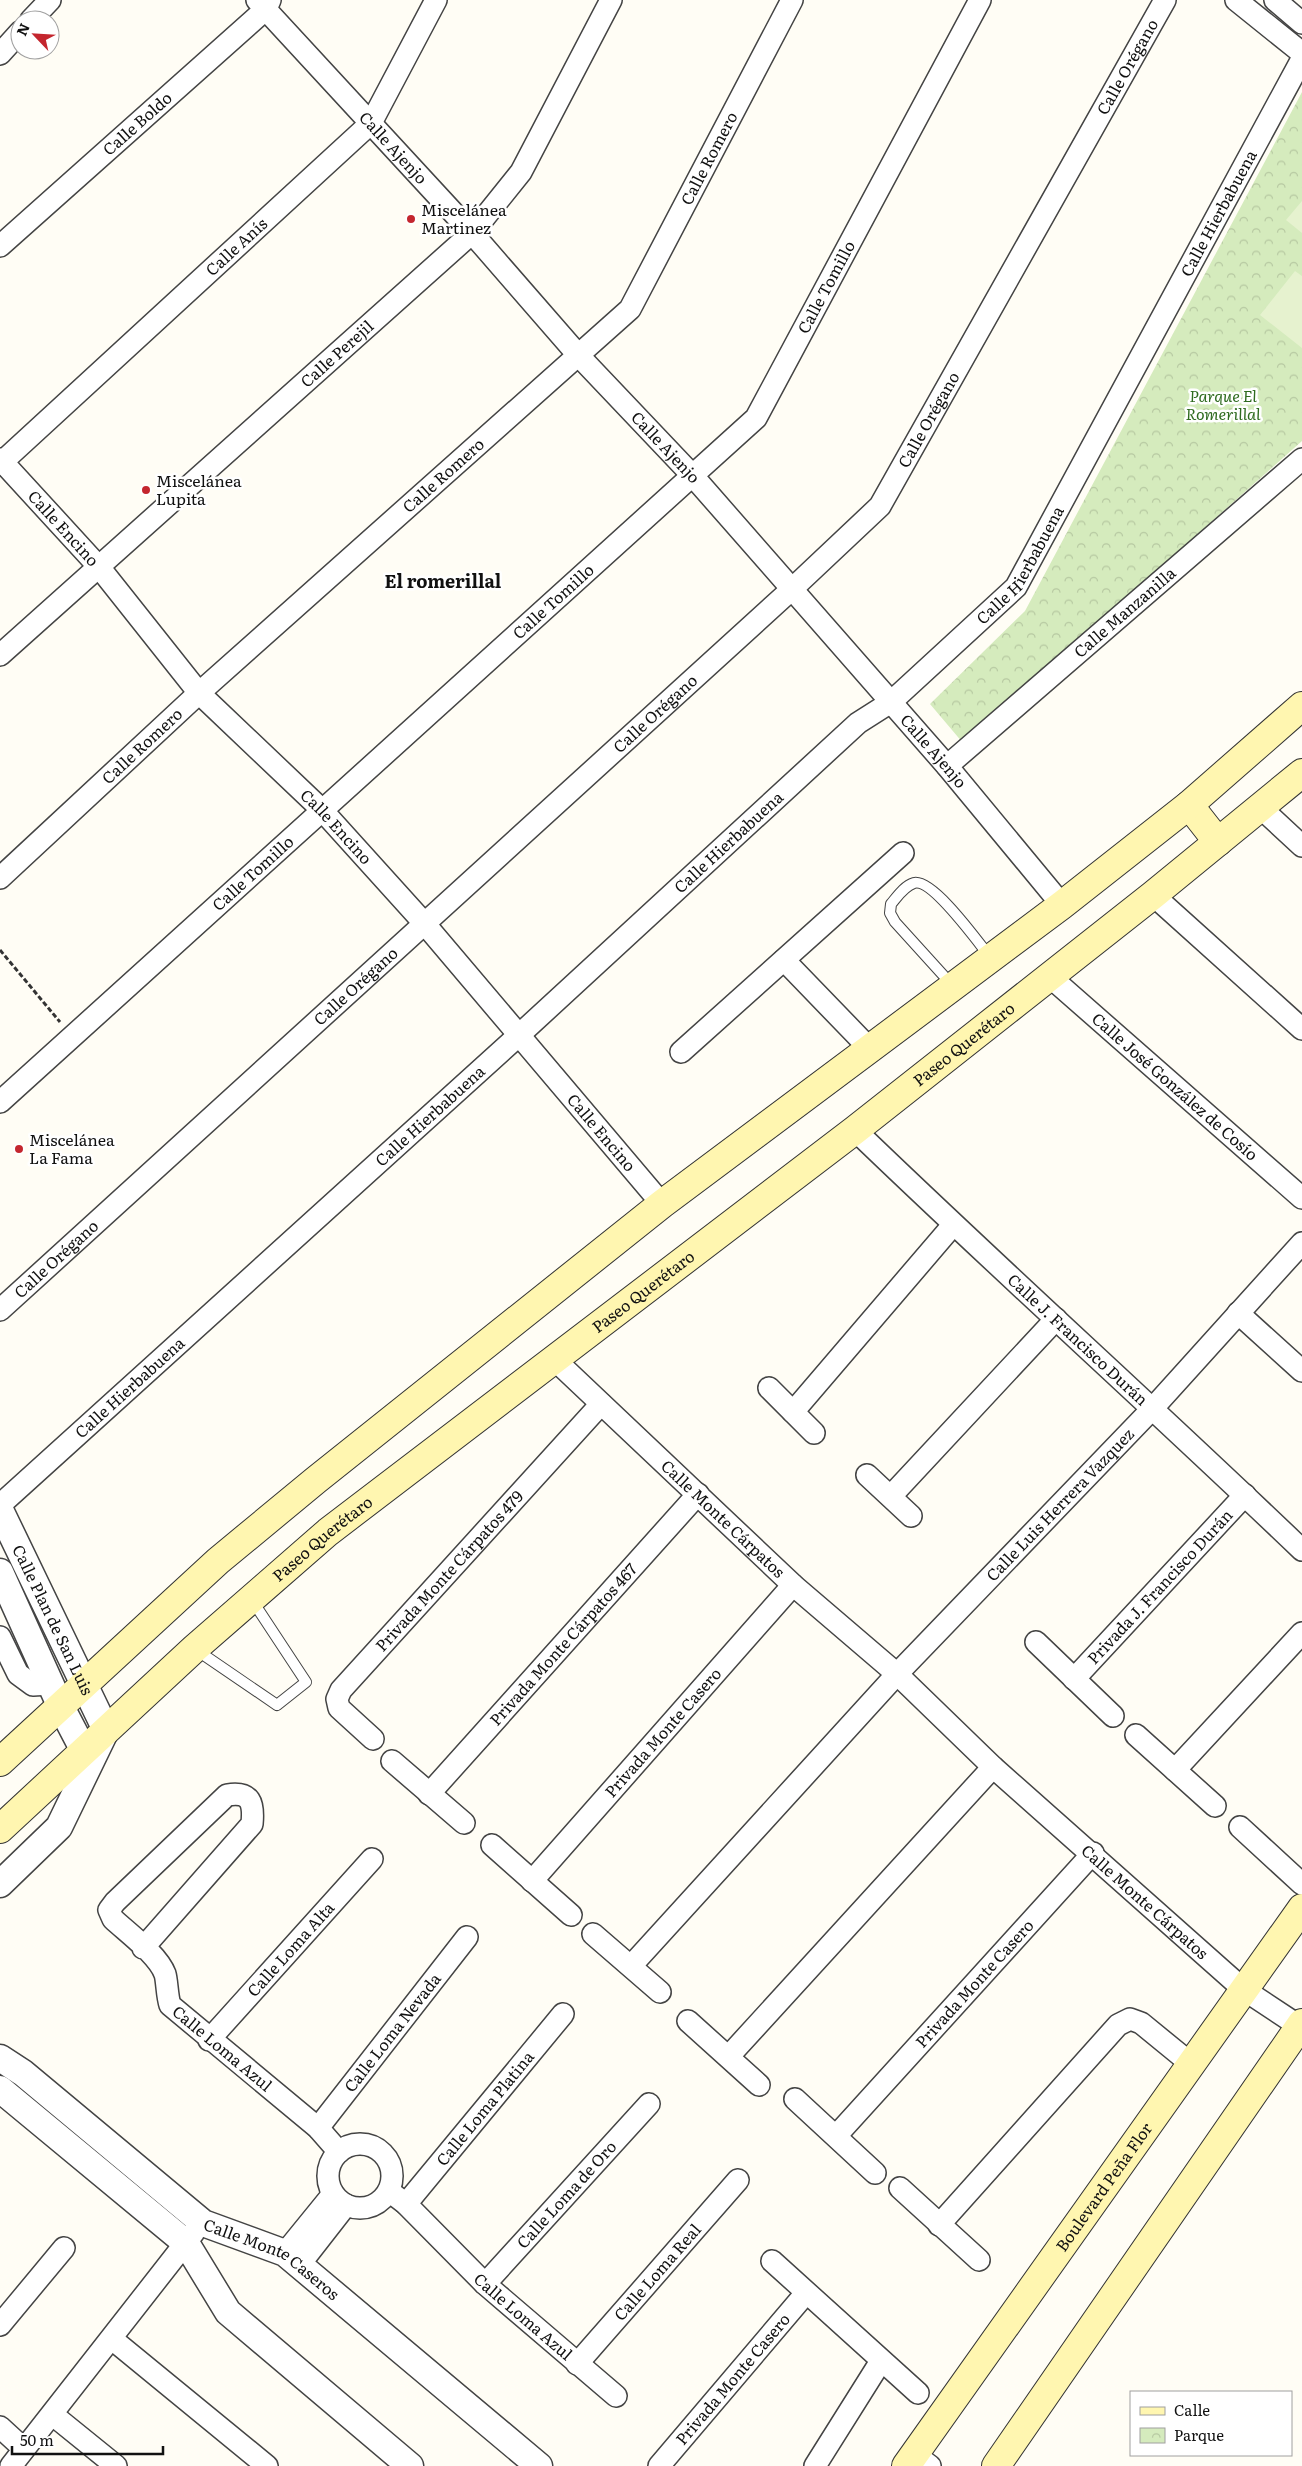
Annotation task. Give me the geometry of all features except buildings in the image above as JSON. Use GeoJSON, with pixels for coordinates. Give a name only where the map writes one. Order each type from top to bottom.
{"type":"FeatureCollection","features":[{"type":"Feature","properties":{"kind":"main road"},"geometry":{"type":"LineString","coordinates":[[0,1762],[55,1695],[83,1683],[218,1562],[308,1486],[662,1204],[1062,905],[1189,805],[1302,706]]}},
{"type":"Feature","properties":{"kind":"main road","name":"Paseo Querétaro"},"geometry":{"type":"LineString","coordinates":[[0,1829],[195,1648],[328,1532],[553,1358],[855,1130],[1048,975],[1153,895],[1302,773]]}},
{"type":"Feature","properties":{"kind":"main road"},"geometry":{"type":"LineString","coordinates":[[1189,805],[1218,842]]}},
{"type":"Feature","properties":{"kind":"main road","name":"Boulevard Peña Flor"},"geometry":{"type":"LineString","coordinates":[[917,2462],[1190,2063],[1302,1908]]}},
{"type":"Feature","properties":{"kind":"main road"},"geometry":{"type":"LineString","coordinates":[[996,2466],[1301,2026]]}},
{"type":"Feature","properties":{"kind":"street"},"geometry":{"type":"LineString","coordinates":[[41,10],[50,0]]}},
{"type":"Feature","properties":{"kind":"street","name":"Calle Anís"},"geometry":{"type":"LineString","coordinates":[[1,462],[370,123],[436,0]]}},
{"type":"Feature","properties":{"kind":"street","name":"Calle Perejil"},"geometry":{"type":"LineString","coordinates":[[0,655],[472,233],[521,172],[611,0]]}},
{"type":"Feature","properties":{"kind":"street","name":"Calle Romero"},"geometry":{"type":"LineString","coordinates":[[0,878],[199,693],[630,309],[792,0]]}},
{"type":"Feature","properties":{"kind":"street","name":"Calle Tomillo"},"geometry":{"type":"LineString","coordinates":[[0,1102],[321,809],[756,418],[980,0]]}},
{"type":"Feature","properties":{"kind":"street","name":"Calle Orégano"},"geometry":{"type":"LineString","coordinates":[[0,1310],[792,589],[880,506],[1165,0]]}},
{"type":"Feature","properties":{"kind":"street"},"geometry":{"type":"LineString","coordinates":[[1236,0],[1302,53]]}},
{"type":"Feature","properties":{"kind":"street"},"geometry":{"type":"LineString","coordinates":[[1275,0],[1302,23]]}},
{"type":"Feature","properties":{"kind":"street","name":"Calle Ajenjo"},"geometry":{"type":"LineString","coordinates":[[264,3],[370,123],[472,233],[579,356],[692,475],[947,766],[1062,905]]}},
{"type":"Feature","properties":{"kind":"street","name":"Calle Boldo"},"geometry":{"type":"LineString","coordinates":[[0,246],[264,3]]}},
{"type":"Feature","properties":{"kind":"street"},"geometry":{"type":"LineString","coordinates":[[0,54],[10,43]]}},
{"type":"Feature","properties":{"kind":"street","name":"Calle Hierbabuena"},"geometry":{"type":"LineString","coordinates":[[0,1505],[518,1036],[858,723],[890,702],[1016,587],[1302,59]]}},
{"type":"Feature","properties":{"kind":"street","name":"Calle Manzanilla"},"geometry":{"type":"LineString","coordinates":[[947,766],[1302,459]]}},
{"type":"Feature","properties":{"kind":"street","name":"Calle Encino"},"geometry":{"type":"LineString","coordinates":[[1,462],[99,567],[199,693],[321,809],[424,923],[662,1204]]}},
{"type":"Feature","properties":{"kind":"street"},"geometry":{"type":"LineString","coordinates":[[1261,808],[1302,846]]}},
{"type":"Feature","properties":{"kind":"street"},"geometry":{"type":"LineString","coordinates":[[681,1052],[903,853]]}},
{"type":"Feature","properties":{"kind":"street"},"geometry":{"type":"LineString","coordinates":[[1153,895],[1302,1029]]}},
{"type":"Feature","properties":{"kind":"street"},"geometry":{"type":"LineString","coordinates":[[784,960],[870,1049]]}},
{"type":"Feature","properties":{"kind":"street","name":"Calle José González de Cosío"},"geometry":{"type":"LineString","coordinates":[[1048,975],[1302,1198]]}},
{"type":"Feature","properties":{"kind":"street","name":"Calle J. Francisco Durán"},"geometry":{"type":"LineString","coordinates":[[855,1130],[1302,1550]]}},
{"type":"Feature","properties":{"kind":"street"},"geometry":{"type":"LineString","coordinates":[[794,1412],[954,1225]]}},
{"type":"Feature","properties":{"kind":"street","name":"Calle Luis Herrera Vazquez"},"geometry":{"type":"LineString","coordinates":[[897,1674],[1153,1408],[1302,1243]]}},
{"type":"Feature","properties":{"kind":"street"},"geometry":{"type":"LineString","coordinates":[[1238,1313],[1302,1371]]}},
{"type":"Feature","properties":{"kind":"street"},"geometry":{"type":"LineString","coordinates":[[892,1496],[1056,1319]]}},
{"type":"Feature","properties":{"kind":"street","name":"Calle Monte Cárpatos"},"geometry":{"type":"LineString","coordinates":[[553,1358],[793,1585],[897,1674],[993,1767],[1093,1853],[1243,1989],[1301,2026]]}},
{"type":"Feature","properties":{"kind":"street"},"geometry":{"type":"LineString","coordinates":[[769,1388],[814,1433]]}},
{"type":"Feature","properties":{"kind":"street","name":"Privada Monte Cárpatos 479"},"geometry":{"type":"LineString","coordinates":[[373,1739],[339,1708],[337,1700],[341,1690],[601,1404]]}},
{"type":"Feature","properties":{"kind":"street"},"geometry":{"type":"LineString","coordinates":[[867,1475],[892,1496],[911,1516]]}},
{"type":"Feature","properties":{"kind":"street","name":"Privada Monte Cárpatos 467"},"geometry":{"type":"LineString","coordinates":[[429,1794],[698,1494]]}},
{"type":"Feature","properties":{"kind":"street","name":"Privada J. Francisco Durán"},"geometry":{"type":"LineString","coordinates":[[1074,1679],[1245,1495]]}},
{"type":"Feature","properties":{"kind":"street","name":"Calle Plan de San Luis"},"geometry":{"type":"LineString","coordinates":[[0,1510],[106,1730]]}},
{"type":"Feature","properties":{"kind":"street","name":"Calle Plan de San Luis"},"geometry":{"type":"LineString","coordinates":[[0,1572],[55,1695],[84,1751]]}},
{"type":"Feature","properties":{"kind":"street","name":"Privada Monte Casero"},"geometry":{"type":"LineString","coordinates":[[532,1881],[793,1585]]}},
{"type":"Feature","properties":{"kind":"street"},"geometry":{"type":"LineString","coordinates":[[1174,1770],[1302,1633]]}},
{"type":"Feature","properties":{"kind":"street"},"geometry":{"type":"LineString","coordinates":[[0,1637],[18,1674],[33,1685],[55,1695]]}},
{"type":"Feature","properties":{"kind":"street","name":"Privada J. Francisco Durán"},"geometry":{"type":"LineString","coordinates":[[1036,1642],[1113,1716]]}},
{"type":"Feature","properties":{"kind":"street"},"geometry":{"type":"LineString","coordinates":[[631,1966],[897,1674]]}},
{"type":"Feature","properties":{"kind":"street"},"geometry":{"type":"LineString","coordinates":[[0,1884],[59,1827],[106,1730]]}},
{"type":"Feature","properties":{"kind":"street"},"geometry":{"type":"LineString","coordinates":[[1136,1735],[1215,1806]]}},
{"type":"Feature","properties":{"kind":"street"},"geometry":{"type":"LineString","coordinates":[[392,1761],[464,1823]]}},
{"type":"Feature","properties":{"kind":"street"},"geometry":{"type":"LineString","coordinates":[[729,2056],[993,1767]]}},
{"type":"Feature","properties":{"kind":"street","name":"Calle Loma Azul"},"geometry":{"type":"LineString","coordinates":[[143,1948],[252,1824],[253,1809],[249,1799],[239,1793],[227,1795],[115,1902],[109,1910],[113,1919],[143,1948],[160,1964],[166,1975],[166,1990],[170,2005],[209,2040],[318,2128],[339,2152]]}},
{"type":"Feature","properties":{"kind":"street"},"geometry":{"type":"LineString","coordinates":[[1240,1827],[1302,1884]]}},
{"type":"Feature","properties":{"kind":"street"},"geometry":{"type":"LineString","coordinates":[[492,1845],[571,1915]]}},
{"type":"Feature","properties":{"kind":"street","name":"Privada Monte Casero"},"geometry":{"type":"LineString","coordinates":[[836,2136],[1093,1853]]}},
{"type":"Feature","properties":{"kind":"street","name":"Calle Loma Alta"},"geometry":{"type":"LineString","coordinates":[[209,2040],[372,1859]]}},
{"type":"Feature","properties":{"kind":"street"},"geometry":{"type":"LineString","coordinates":[[593,1934],[660,1992]]}},
{"type":"Feature","properties":{"kind":"street","name":"Calle Loma Nevada"},"geometry":{"type":"LineString","coordinates":[[318,2128],[467,1938]]}},
{"type":"Feature","properties":{"kind":"street","name":"Calle Loma Platina"},"geometry":{"type":"LineString","coordinates":[[406,2204],[563,2014]]}},
{"type":"Feature","properties":{"kind":"street"},"geometry":{"type":"LineString","coordinates":[[940,2225],[1118,2025],[1130,2019],[1141,2023],[1190,2063]]}},
{"type":"Feature","properties":{"kind":"street"},"geometry":{"type":"LineString","coordinates":[[688,2021],[759,2085]]}},
{"type":"Feature","properties":{"kind":"street","name":"Calle Monte Caseros"},"geometry":{"type":"LineString","coordinates":[[0,2058],[23,2073],[203,2223],[292,2258],[539,2466]]}},
{"type":"Feature","properties":{"kind":"street","name":"Calle Monte Caseros"},"geometry":{"type":"LineString","coordinates":[[0,2089],[186,2243],[228,2312],[410,2466]]}},
{"type":"Feature","properties":{"kind":"street"},"geometry":{"type":"LineString","coordinates":[[795,2099],[875,2173]]}},
{"type":"Feature","properties":{"kind":"street","name":"Calle Loma de Oro"},"geometry":{"type":"LineString","coordinates":[[485,2284],[649,2104]]}},
{"type":"Feature","properties":{"kind":"street"},"geometry":{"type":"LineString","coordinates":[[355,2144],[373,2146],[387,2157],[393,2174],[389,2191],[378,2204],[362,2209],[340,2199],[328,2179],[330,2164],[339,2152],[355,2144]]}},
{"type":"Feature","properties":{"kind":"street","name":"Calle Loma Real"},"geometry":{"type":"LineString","coordinates":[[577,2364],[738,2180]]}},
{"type":"Feature","properties":{"kind":"street"},"geometry":{"type":"LineString","coordinates":[[900,2188],[979,2260]]}},
{"type":"Feature","properties":{"kind":"street","name":"Calle Loma Azul"},"geometry":{"type":"LineString","coordinates":[[389,2191],[406,2204],[485,2284],[616,2396]]}},
{"type":"Feature","properties":{"kind":"street"},"geometry":{"type":"LineString","coordinates":[[292,2258],[340,2199]]}},
{"type":"Feature","properties":{"kind":"street"},"geometry":{"type":"LineString","coordinates":[[12,2466],[203,2223]]}},
{"type":"Feature","properties":{"kind":"street"},"geometry":{"type":"LineString","coordinates":[[0,2325],[64,2248]]}},
{"type":"Feature","properties":{"kind":"street"},"geometry":{"type":"LineString","coordinates":[[772,2260],[881,2361],[918,2392]]}},
{"type":"Feature","properties":{"kind":"street","name":"Privada Monte Casero"},"geometry":{"type":"LineString","coordinates":[[659,2466],[806,2293]]}},
{"type":"Feature","properties":{"kind":"street"},"geometry":{"type":"LineString","coordinates":[[112,2339],[267,2466]]}},
{"type":"Feature","properties":{"kind":"street"},"geometry":{"type":"LineString","coordinates":[[815,2466],[881,2361]]}},
{"type":"Feature","properties":{"kind":"street"},"geometry":{"type":"LineString","coordinates":[[53,2415],[116,2466]]}},
{"type":"Feature","properties":{"kind":"street"},"geometry":{"type":"LineString","coordinates":[[0,2427],[24,2449]]}},
{"type":"Feature","properties":{"kind":"lane"},"geometry":{"type":"LineString","coordinates":[[953,986],[895,922],[890,913],[891,904],[910,885],[918,883],[927,885],[939,896],[992,958]]}},
{"type":"Feature","properties":{"kind":"lane"},"geometry":{"type":"LineString","coordinates":[[195,1648],[277,1705],[306,1682],[251,1598]]}},
{"type":"Feature","properties":{"kind":"path"},"geometry":{"type":"LineString","coordinates":[[0,950],[72,1036]]}},
{"type":"Feature","properties":{"kind":"green space","name":"Parque El Romerillal"},"geometry":{"type":"Polygon","coordinates":[[[1302,92],[1302,441],[963,743],[930,704],[1025,611],[1302,92]]]}},
{"type":"Feature","properties":{"kind":"green space"},"geometry":{"type":"Polygon","coordinates":[[[1302,201],[1302,233],[1286,220],[1302,201]]]}},
{"type":"Feature","properties":{"kind":"green space"},"geometry":{"type":"Polygon","coordinates":[[[1295,271],[1302,276],[1302,348],[1260,315],[1295,271]]]}},
{"type":"Feature","properties":{"kind":"place","name":"Miscelánea Martinez"},"geometry":{"type":"Point","coordinates":[411,219]}},
{"type":"Feature","properties":{"kind":"place","name":"Miscelánea Lupita"},"geometry":{"type":"Point","coordinates":[146,490]}},
{"type":"Feature","properties":{"kind":"place","name":"Miscelánea La Fama"},"geometry":{"type":"Point","coordinates":[19,1149]}},
{"type":"Feature","properties":{"kind":"district","name":"El romerillal"},"geometry":{"type":"Point","coordinates":[443,582]}}]}
